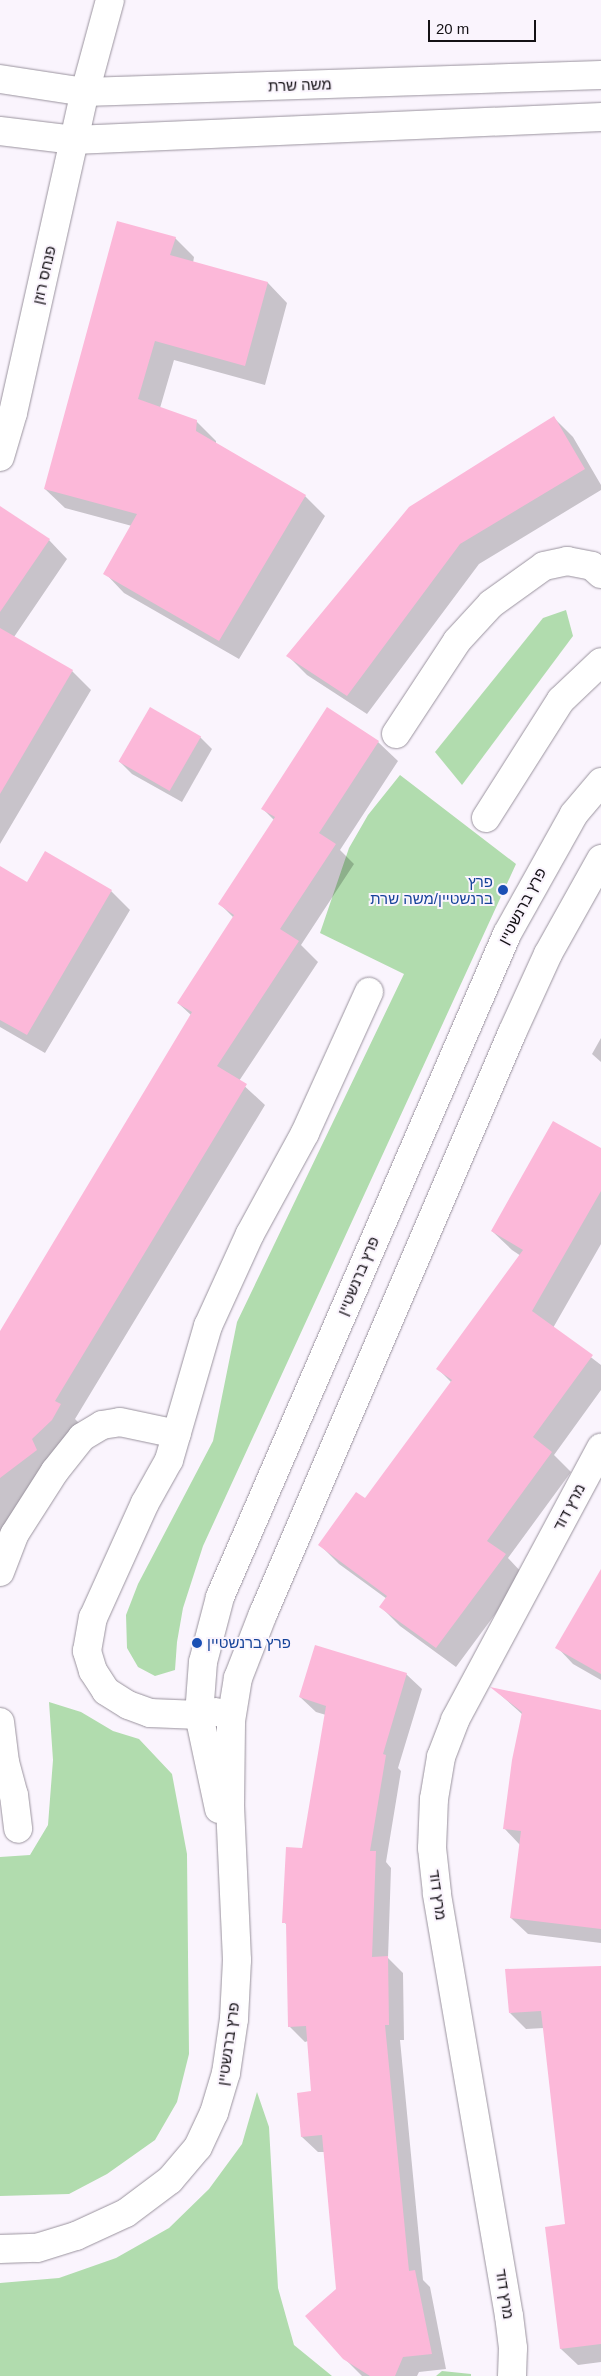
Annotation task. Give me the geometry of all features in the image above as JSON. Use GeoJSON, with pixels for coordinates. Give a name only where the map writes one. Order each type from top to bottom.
{"type":"FeatureCollection","features":[{"type":"Feature","properties":{"kind":"street","name":"פנחס רוזן"},"geometry":{"type":"LineString","coordinates":[[0,457],[13,413],[85,92],[110,0]]}},
{"type":"Feature","properties":{"kind":"street","name":"משה שרת"},"geometry":{"type":"LineString","coordinates":[[0,79],[85,92],[601,75]]}},
{"type":"Feature","properties":{"kind":"street"},"geometry":{"type":"LineString","coordinates":[[0,131],[74,140],[601,117]]}},
{"type":"Feature","properties":{"kind":"street"},"geometry":{"type":"LineString","coordinates":[[396,734],[457,641],[490,604],[544,566],[567,561],[592,566],[601,574]]}},
{"type":"Feature","properties":{"kind":"street"},"geometry":{"type":"LineString","coordinates":[[486,818],[561,700],[601,662]]}},
{"type":"Feature","properties":{"kind":"street","name":"פרץ ברנשטיין"},"geometry":{"type":"LineString","coordinates":[[234,1884],[200,1715],[202,1662],[220,1597],[462,1032],[507,934],[574,814],[601,782]]}},
{"type":"Feature","properties":{"kind":"street","name":"פרץ ברנשטיין"},"geometry":{"type":"LineString","coordinates":[[0,2249],[37,2248],[76,2236],[126,2213],[170,2180],[198,2147],[214,2113],[226,2073],[234,2019],[237,1960],[230,1806],[234,1708],[238,1678],[263,1614],[508,1042],[548,954],[601,859]]}},
{"type":"Feature","properties":{"kind":"street"},"geometry":{"type":"LineString","coordinates":[[234,1708],[200,1715],[150,1713],[128,1706],[106,1690],[93,1671],[87,1651],[93,1618],[145,1503],[169,1460],[208,1326],[250,1234],[305,1133],[369,992]]}},
{"type":"Feature","properties":{"kind":"street"},"geometry":{"type":"LineString","coordinates":[[0,1572],[14,1535],[55,1470],[82,1437],[102,1425],[120,1422],[177,1434]]}},
{"type":"Feature","properties":{"kind":"street","name":"מרץ דוד"},"geometry":{"type":"LineString","coordinates":[[512,2376],[509,2316],[437,1893],[432,1848],[434,1799],[441,1757],[455,1720],[601,1448]]}},
{"type":"Feature","properties":{"kind":"street"},"geometry":{"type":"LineString","coordinates":[[0,1722],[5,1762],[14,1795],[18,1829]]}},
{"type":"Feature","properties":{"kind":"green space"},"geometry":{"type":"Polygon","coordinates":[[[566,610],[573,636],[462,785],[435,752],[543,618],[566,610]]]}},
{"type":"Feature","properties":{"kind":"green space"},"geometry":{"type":"Polygon","coordinates":[[[400,775],[516,864],[203,1546],[183,1608],[177,1642],[175,1670],[155,1676],[138,1667],[127,1648],[126,1615],[138,1584],[213,1441],[237,1322],[404,974],[320,933],[349,848],[368,815],[400,775]]]}},
{"type":"Feature","properties":{"kind":"green space"},"geometry":{"type":"Polygon","coordinates":[[[49,1702],[81,1712],[113,1731],[139,1739],[172,1774],[187,1854],[189,2054],[177,2102],[155,2140],[107,2174],[69,2194],[0,2196],[0,1857],[30,1855],[48,1825],[53,1760],[49,1702]]]}},
{"type":"Feature","properties":{"kind":"green space"},"geometry":{"type":"Polygon","coordinates":[[[257,2092],[269,2127],[278,2288],[294,2345],[332,2376],[0,2376],[0,2283],[59,2278],[116,2258],[169,2228],[209,2189],[242,2144],[257,2092]]]}},
{"type":"Feature","properties":{"kind":"green space"},"geometry":{"type":"Polygon","coordinates":[[[442,2371],[471,2374],[471,2376],[436,2376],[442,2371]]]}},
{"type":"Feature","properties":{"kind":"building"},"geometry":{"type":"Polygon","coordinates":[[[117,221],[176,237],[170,255],[268,282],[245,366],[155,341],[138,399],[197,420],[196,431],[306,495],[219,641],[103,574],[137,514],[44,489],[117,221]]]}},
{"type":"Feature","properties":{"kind":"building"},"geometry":{"type":"Polygon","coordinates":[[[554,416],[585,469],[460,544],[347,696],[286,656],[409,507],[554,416]]]}},
{"type":"Feature","properties":{"kind":"building"},"geometry":{"type":"Polygon","coordinates":[[[0,506],[50,539],[0,612],[0,506]]]}},
{"type":"Feature","properties":{"kind":"building"},"geometry":{"type":"Polygon","coordinates":[[[0,628],[73,670],[0,794],[0,628]]]}},
{"type":"Feature","properties":{"kind":"building"},"geometry":{"type":"Polygon","coordinates":[[[150,707],[201,736],[170,791],[118,762],[150,707]]]}},
{"type":"Feature","properties":{"kind":"building"},"geometry":{"type":"Polygon","coordinates":[[[327,707],[379,741],[319,833],[336,844],[280,929],[299,941],[217,1066],[247,1084],[55,1401],[61,1404],[52,1420],[32,1439],[37,1450],[0,1478],[0,1331],[192,1012],[177,1003],[234,915],[218,904],[275,817],[261,809],[327,707]]]}},
{"type":"Feature","properties":{"kind":"building"},"geometry":{"type":"Polygon","coordinates":[[[45,851],[112,890],[27,1035],[0,1020],[0,866],[27,882],[45,851]]]}},
{"type":"Feature","properties":{"kind":"building"},"geometry":{"type":"Polygon","coordinates":[[[553,1121],[601,1148],[601,1191],[532,1311],[593,1355],[533,1437],[552,1452],[487,1541],[506,1554],[436,1648],[379,1607],[387,1596],[318,1545],[356,1492],[365,1498],[452,1380],[436,1369],[523,1250],[491,1231],[553,1121]]]}},
{"type":"Feature","properties":{"kind":"building"},"geometry":{"type":"Polygon","coordinates":[[[601,1569],[601,1674],[555,1648],[601,1569]]]}},
{"type":"Feature","properties":{"kind":"building"},"geometry":{"type":"Polygon","coordinates":[[[315,1645],[407,1673],[383,1754],[386,1755],[370,1851],[376,1851],[372,1957],[388,1956],[389,2025],[385,2025],[409,2271],[415,2270],[432,2354],[403,2357],[395,2376],[370,2376],[343,2359],[305,2316],[336,2289],[322,2135],[301,2137],[297,2093],[311,2091],[306,2026],[288,2027],[286,1923],[282,1923],[286,1847],[302,1848],[326,1706],[299,1697],[315,1645]]]}},
{"type":"Feature","properties":{"kind":"building"},"geometry":{"type":"Polygon","coordinates":[[[490,1687],[601,1710],[601,1929],[510,1918],[521,1831],[503,1829],[512,1760],[522,1712],[490,1687]]]}},
{"type":"Feature","properties":{"kind":"building"},"geometry":{"type":"Polygon","coordinates":[[[601,1966],[601,2344],[560,2349],[545,2227],[565,2224],[541,2011],[509,2013],[505,1969],[601,1966]]]}},
{"type":"Feature","properties":{"kind":"place","name":"פרץ ברנשטיין/משה שרת"},"geometry":{"type":"Point","coordinates":[503,890]}},
{"type":"Feature","properties":{"kind":"place","name":"פרץ ברנשטיין"},"geometry":{"type":"Point","coordinates":[197,1643]}}]}
